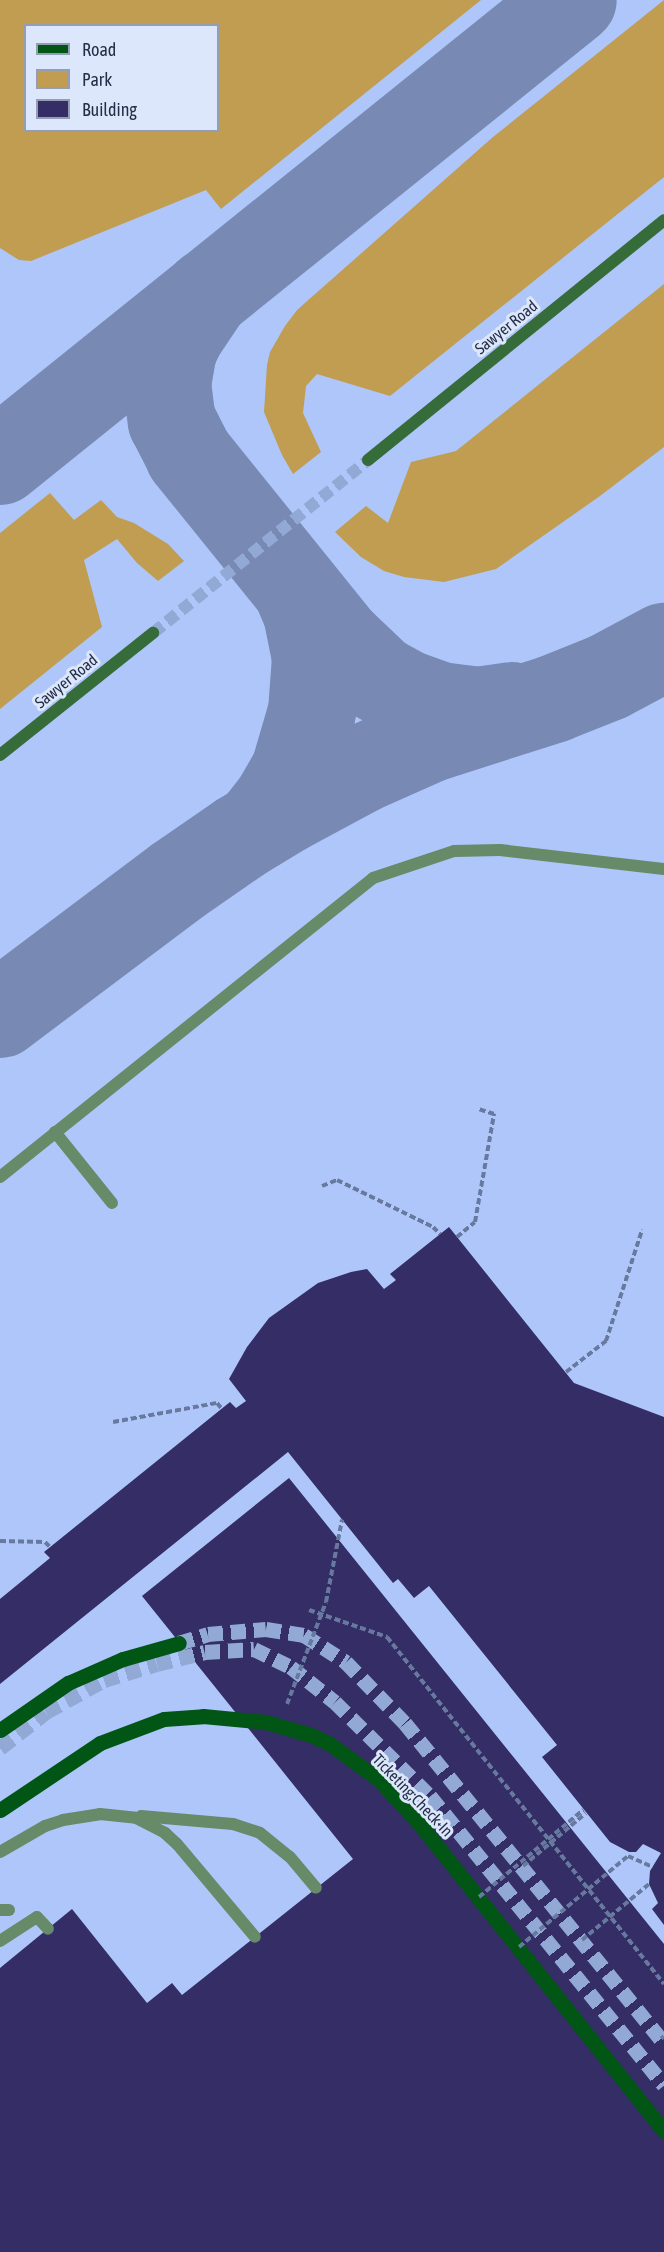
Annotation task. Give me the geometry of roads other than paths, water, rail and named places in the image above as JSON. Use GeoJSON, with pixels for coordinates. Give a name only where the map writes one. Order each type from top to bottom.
{"type":"FeatureCollection","features":[{"type":"Feature","properties":{"kind":"main road"},"geometry":{"type":"LineString","coordinates":[[0,1730],[68,1683],[123,1659],[179,1643]]}},
{"type":"Feature","properties":{"kind":"main road","name":"Ticketing;Check-In"},"geometry":{"type":"LineString","coordinates":[[0,1810],[69,1761],[100,1743],[164,1719],[202,1716],[240,1718],[280,1725],[330,1744],[378,1779],[418,1822],[664,2131]]}},
{"type":"Feature","properties":{"kind":"street","name":"Sawyer Road"},"geometry":{"type":"LineString","coordinates":[[368,460],[664,220]]}},
{"type":"Feature","properties":{"kind":"street","name":"Sawyer Road"},"geometry":{"type":"LineString","coordinates":[[0,756],[153,633]]}},
{"type":"Feature","properties":{"kind":"lane"},"geometry":{"type":"LineString","coordinates":[[0,1177],[374,878],[454,851],[558,855],[664,869]]}},
{"type":"Feature","properties":{"kind":"lane"},"geometry":{"type":"LineString","coordinates":[[55,1132],[112,1203]]}},
{"type":"Feature","properties":{"kind":"lane"},"geometry":{"type":"LineString","coordinates":[[118,1815],[136,1818],[165,1833],[255,1937]]}},
{"type":"Feature","properties":{"kind":"lane"},"geometry":{"type":"LineString","coordinates":[[0,1852],[45,1826],[81,1816],[118,1815],[233,1824],[260,1833],[290,1857],[316,1888]]}},
{"type":"Feature","properties":{"kind":"lane"},"geometry":{"type":"LineString","coordinates":[[0,1941],[37,1917],[48,1929]]}},
{"type":"Feature","properties":{"kind":"tunnel"},"geometry":{"type":"LineString","coordinates":[[153,633],[368,460]]}},
{"type":"Feature","properties":{"kind":"tunnel"},"geometry":{"type":"LineString","coordinates":[[179,1643],[208,1634],[266,1629],[304,1635],[346,1662],[405,1723],[664,2043]]}},
{"type":"Feature","properties":{"kind":"tunnel"},"geometry":{"type":"LineString","coordinates":[[0,1748],[46,1712],[104,1680],[157,1664],[205,1652],[254,1649],[291,1667],[335,1702],[430,1796],[664,2085]]}}]}
